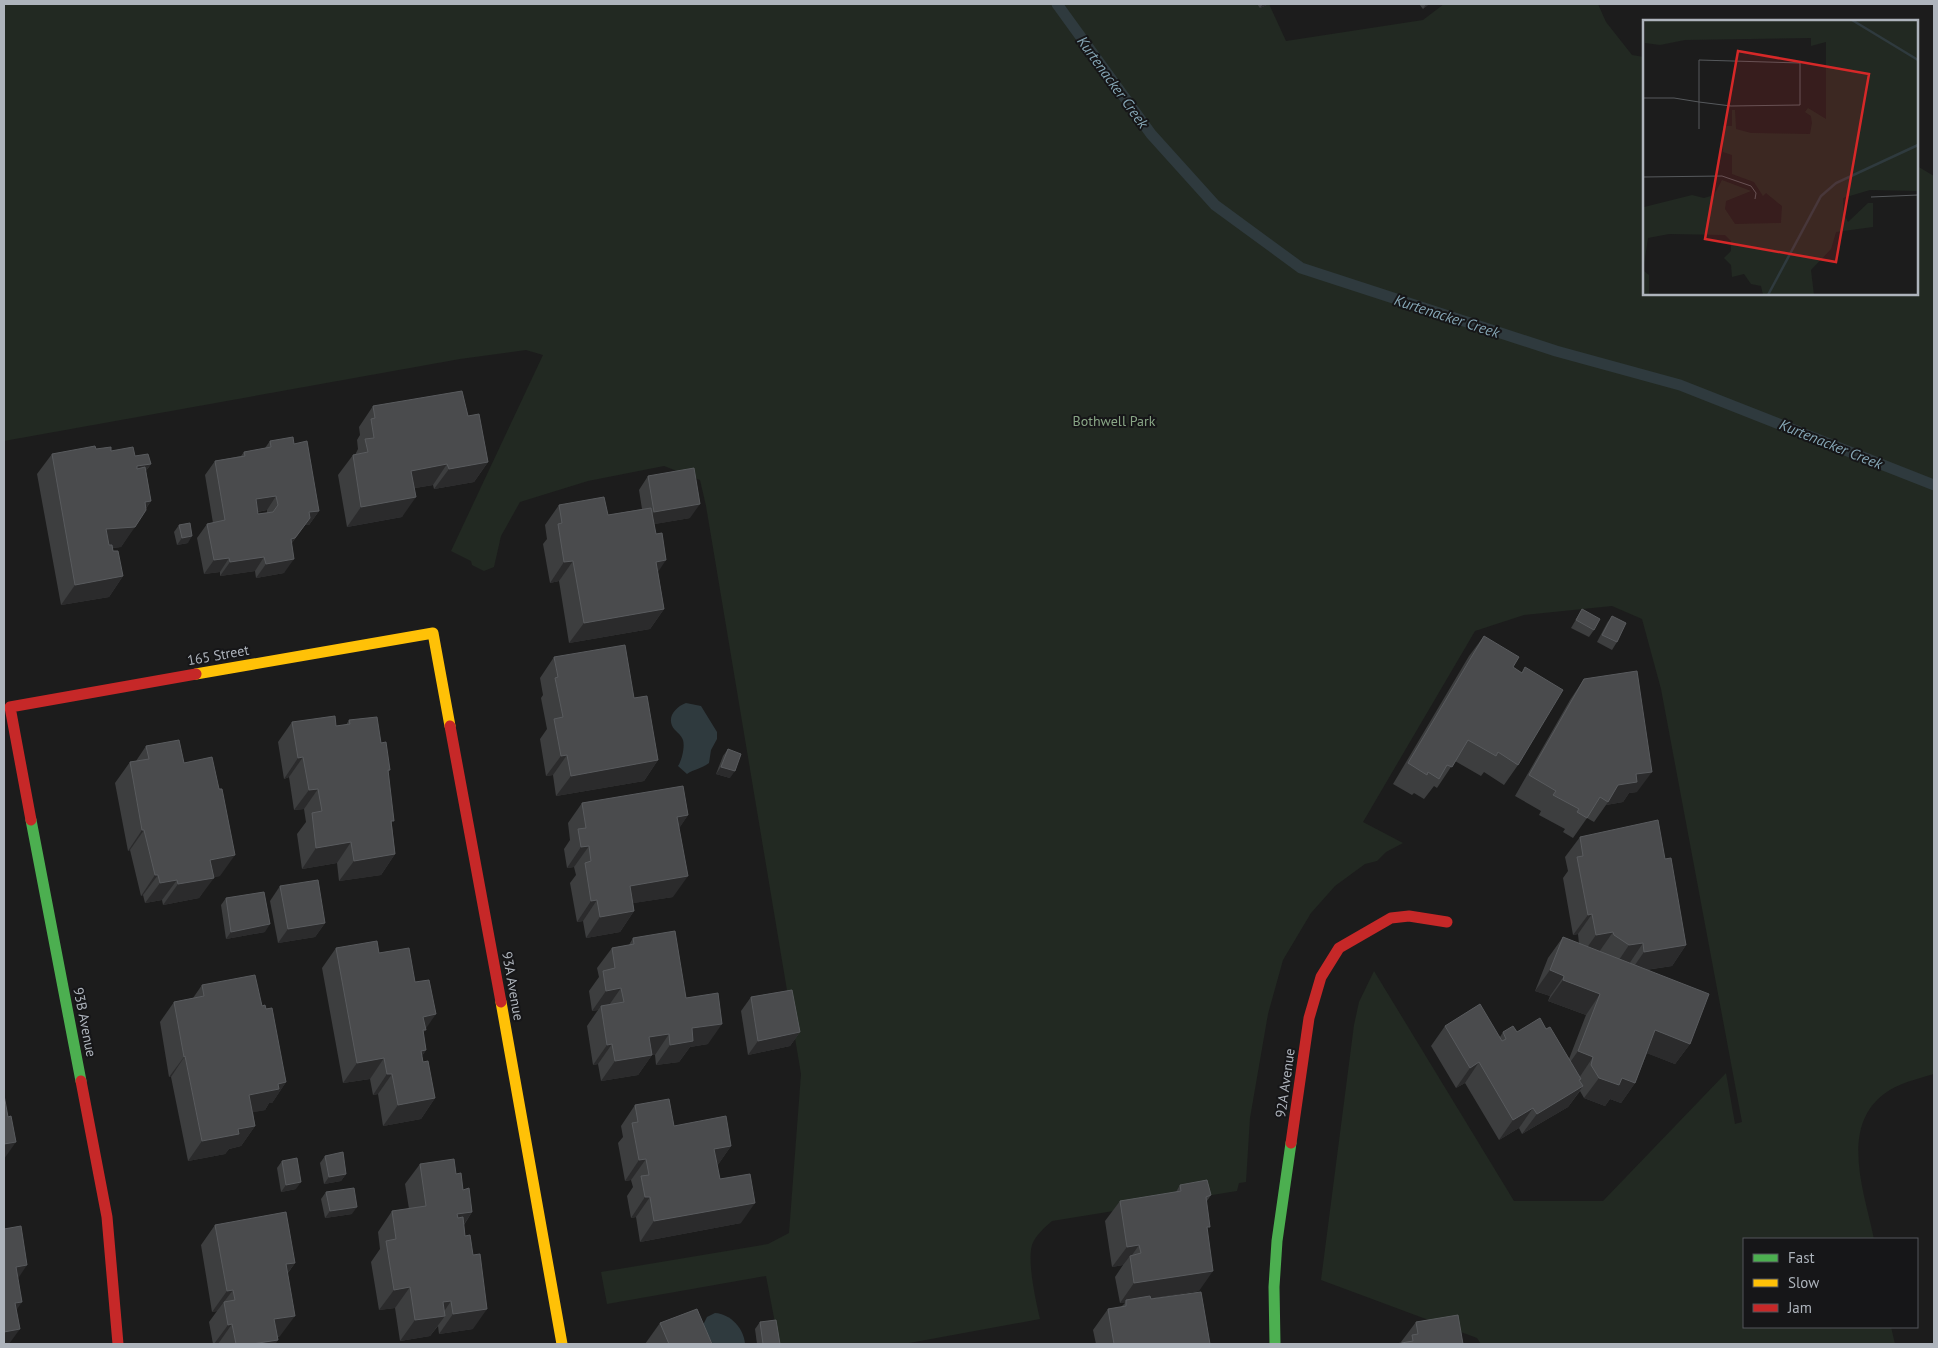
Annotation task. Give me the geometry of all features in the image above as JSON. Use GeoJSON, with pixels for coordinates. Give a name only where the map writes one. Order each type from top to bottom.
{"type":"FeatureCollection","features":[{"type":"Feature","properties":{"kind":"street","name":"165 Street"},"geometry":{"type":"LineString","coordinates":[[10,707],[432,632]]}},
{"type":"Feature","properties":{"kind":"street","name":"93A Avenue"},"geometry":{"type":"LineString","coordinates":[[432,632],[552,1278],[562,1344]]}},
{"type":"Feature","properties":{"kind":"street","name":"93B Avenue"},"geometry":{"type":"LineString","coordinates":[[10,707],[107,1217],[118,1344]]}},
{"type":"Feature","properties":{"kind":"street","name":"92A Avenue"},"geometry":{"type":"LineString","coordinates":[[1276,1344],[1274,1288],[1277,1241],[1309,1018],[1321,977],[1340,948],[1353,938],[1390,918],[1409,916],[1447,922]]}},
{"type":"Feature","properties":{"kind":"green space","name":"Bothwell Park"},"geometry":{"type":"Polygon","coordinates":[[[4,4],[1269,4],[1286,41],[1423,20],[1444,4],[1598,4],[1606,22],[1632,55],[1643,57],[1643,295],[1918,295],[1918,167],[1934,176],[1934,1074],[1901,1084],[1889,1090],[1870,1108],[1862,1125],[1859,1143],[1861,1182],[1874,1238],[1743,1238],[1743,1328],[1891,1328],[1895,1344],[1481,1344],[1477,1338],[1321,1280],[1354,1025],[1359,1002],[1374,971],[1514,1201],[1603,1201],[1726,1073],[1735,1124],[1742,1122],[1661,689],[1642,619],[1612,606],[1524,615],[1475,631],[1363,822],[1403,843],[1386,852],[1377,861],[1365,864],[1335,886],[1311,913],[1283,960],[1268,1014],[1250,1118],[1246,1182],[1239,1183],[1237,1191],[1052,1221],[1035,1238],[1031,1252],[1033,1282],[1040,1319],[904,1344],[779,1344],[766,1276],[607,1304],[601,1272],[768,1244],[789,1233],[801,1074],[706,506],[700,480],[664,466],[588,481],[520,502],[501,536],[494,567],[484,571],[472,565],[471,561],[451,551],[543,355],[526,350],[460,359],[4,441],[4,4]]]}},
{"type":"Feature","properties":{"kind":"shaded area"},"geometry":{"type":"Polygon","coordinates":[[[686,703],[701,706],[717,732],[717,739],[711,750],[709,763],[687,774],[678,766],[683,753],[684,743],[671,722],[675,710],[686,703]]]}},
{"type":"Feature","properties":{"kind":"shaded area"},"geometry":{"type":"Polygon","coordinates":[[[715,1313],[726,1316],[736,1323],[742,1333],[745,1344],[713,1344],[702,1327],[707,1317],[715,1313]]]}},
{"type":"Feature","properties":{"kind":"building"},"geometry":{"type":"Polygon","coordinates":[[[462,391],[468,416],[479,414],[488,462],[449,469],[447,464],[411,471],[416,497],[361,507],[353,455],[368,452],[365,439],[374,438],[371,419],[375,418],[373,406],[462,391]]]}},
{"type":"Feature","properties":{"kind":"building"},"geometry":{"type":"Polygon","coordinates":[[[293,437],[294,444],[307,441],[319,511],[309,512],[310,518],[295,538],[291,539],[294,559],[266,564],[264,557],[230,562],[229,558],[214,560],[207,524],[225,520],[215,461],[245,456],[244,452],[271,447],[270,441],[293,437]],[[276,496],[256,499],[258,514],[273,512],[278,505],[276,496]]]}},
{"type":"Feature","properties":{"kind":"building"},"geometry":{"type":"Polygon","coordinates":[[[95,446],[96,449],[111,447],[111,451],[133,447],[135,456],[148,454],[151,464],[137,466],[137,469],[145,467],[151,501],[145,502],[146,510],[135,527],[106,529],[109,545],[112,545],[113,551],[118,551],[123,576],[75,585],[52,454],[95,446]]]}},
{"type":"Feature","properties":{"kind":"building"},"geometry":{"type":"Polygon","coordinates":[[[694,468],[700,504],[654,512],[648,476],[694,468]]]}},
{"type":"Feature","properties":{"kind":"building"},"geometry":{"type":"Polygon","coordinates":[[[604,497],[608,515],[651,508],[656,534],[662,533],[666,560],[656,562],[664,609],[584,623],[573,561],[564,562],[558,524],[562,523],[559,505],[604,497]]]}},
{"type":"Feature","properties":{"kind":"building"},"geometry":{"type":"Polygon","coordinates":[[[190,523],[192,536],[182,538],[179,525],[190,523]]]}},
{"type":"Feature","properties":{"kind":"building"},"geometry":{"type":"Polygon","coordinates":[[[1582,609],[1600,619],[1594,630],[1576,620],[1582,609]]]}},
{"type":"Feature","properties":{"kind":"building"},"geometry":{"type":"Polygon","coordinates":[[[1612,616],[1626,623],[1617,642],[1602,635],[1612,616]]]}},
{"type":"Feature","properties":{"kind":"building"},"geometry":{"type":"Polygon","coordinates":[[[1484,636],[1519,657],[1513,667],[1522,673],[1525,667],[1563,690],[1518,765],[1498,752],[1496,756],[1468,740],[1452,767],[1447,765],[1439,779],[1428,772],[1427,775],[1408,763],[1484,636]]]}},
{"type":"Feature","properties":{"kind":"building"},"geometry":{"type":"Polygon","coordinates":[[[625,645],[634,698],[647,696],[658,760],[571,776],[567,755],[561,756],[554,719],[563,717],[555,678],[558,677],[554,657],[625,645]]]}},
{"type":"Feature","properties":{"kind":"building"},"geometry":{"type":"Polygon","coordinates":[[[1637,671],[1652,772],[1636,774],[1637,782],[1618,785],[1608,802],[1600,797],[1587,818],[1577,812],[1579,809],[1553,795],[1556,791],[1529,775],[1584,679],[1637,671]]]}},
{"type":"Feature","properties":{"kind":"building"},"geometry":{"type":"Polygon","coordinates":[[[335,716],[336,726],[350,724],[349,720],[377,717],[381,743],[386,742],[390,770],[388,770],[394,821],[391,821],[395,854],[354,861],[351,842],[316,848],[312,813],[322,811],[318,789],[309,790],[303,757],[298,758],[292,722],[335,716]]]}},
{"type":"Feature","properties":{"kind":"building"},"geometry":{"type":"Polygon","coordinates":[[[179,740],[184,763],[212,757],[219,789],[222,789],[235,855],[210,860],[214,878],[178,884],[177,880],[160,883],[158,875],[155,875],[144,830],[142,830],[130,762],[149,759],[146,746],[179,740]]]}},
{"type":"Feature","properties":{"kind":"building"},"geometry":{"type":"Polygon","coordinates":[[[728,749],[741,754],[735,771],[721,767],[728,749]]]}},
{"type":"Feature","properties":{"kind":"building"},"geometry":{"type":"Polygon","coordinates":[[[683,786],[688,815],[677,817],[688,876],[630,886],[634,911],[600,917],[597,900],[591,901],[585,863],[591,861],[589,846],[581,847],[578,829],[586,828],[582,803],[683,786]]]}},
{"type":"Feature","properties":{"kind":"building"},"geometry":{"type":"Polygon","coordinates":[[[1658,820],[1665,859],[1671,858],[1686,945],[1644,952],[1643,943],[1629,945],[1614,935],[1613,932],[1596,935],[1592,914],[1588,915],[1577,857],[1583,856],[1580,837],[1658,820]]]}},
{"type":"Feature","properties":{"kind":"building"},"geometry":{"type":"Polygon","coordinates":[[[318,880],[325,923],[288,929],[280,886],[318,880]]]}},
{"type":"Feature","properties":{"kind":"building"},"geometry":{"type":"Polygon","coordinates":[[[264,892],[270,924],[231,932],[226,898],[264,892]]]}},
{"type":"Feature","properties":{"kind":"building"},"geometry":{"type":"Polygon","coordinates":[[[675,931],[686,998],[718,993],[722,1024],[692,1028],[693,1041],[670,1045],[669,1034],[649,1037],[652,1055],[615,1061],[612,1044],[607,1045],[601,1006],[624,1002],[621,988],[606,991],[603,971],[615,968],[612,948],[634,944],[633,938],[675,931]]]}},
{"type":"Feature","properties":{"kind":"building"},"geometry":{"type":"Polygon","coordinates":[[[1563,937],[1709,994],[1690,1044],[1655,1030],[1635,1083],[1622,1078],[1619,1085],[1599,1078],[1591,1065],[1593,1057],[1578,1051],[1600,994],[1563,980],[1564,976],[1550,970],[1563,937]]]}},
{"type":"Feature","properties":{"kind":"building"},"geometry":{"type":"Polygon","coordinates":[[[377,941],[379,953],[409,948],[415,982],[429,980],[436,1014],[423,1017],[426,1030],[423,1030],[426,1050],[421,1051],[423,1062],[428,1061],[435,1098],[398,1105],[392,1074],[387,1074],[384,1058],[357,1063],[336,948],[377,941]]]}},
{"type":"Feature","properties":{"kind":"building"},"geometry":{"type":"Polygon","coordinates":[[[255,975],[262,1006],[265,1005],[266,1009],[272,1008],[286,1082],[278,1084],[279,1089],[249,1095],[255,1126],[238,1129],[239,1134],[202,1141],[174,1002],[204,996],[202,985],[255,975]]]}},
{"type":"Feature","properties":{"kind":"building"},"geometry":{"type":"Polygon","coordinates":[[[792,990],[800,1032],[758,1041],[751,997],[792,990]]]}},
{"type":"Feature","properties":{"kind":"building"},"geometry":{"type":"Polygon","coordinates":[[[1480,1004],[1502,1041],[1506,1039],[1503,1032],[1513,1026],[1517,1032],[1540,1018],[1546,1029],[1550,1027],[1581,1079],[1579,1080],[1583,1086],[1537,1114],[1533,1108],[1513,1120],[1479,1062],[1470,1068],[1445,1026],[1480,1004]]]}},
{"type":"Feature","properties":{"kind":"building"},"geometry":{"type":"Polygon","coordinates":[[[4,1095],[8,1117],[11,1116],[16,1142],[4,1144],[4,1095]]]}},
{"type":"Feature","properties":{"kind":"building"},"geometry":{"type":"Polygon","coordinates":[[[669,1099],[674,1126],[726,1116],[731,1146],[714,1149],[720,1179],[750,1174],[755,1203],[654,1221],[650,1197],[645,1197],[641,1176],[649,1175],[646,1159],[639,1160],[632,1123],[638,1122],[635,1105],[669,1099]]]}},
{"type":"Feature","properties":{"kind":"building"},"geometry":{"type":"Polygon","coordinates":[[[343,1152],[346,1174],[329,1177],[325,1156],[343,1152]]]}},
{"type":"Feature","properties":{"kind":"building"},"geometry":{"type":"Polygon","coordinates":[[[297,1158],[301,1182],[286,1185],[282,1161],[297,1158]]]}},
{"type":"Feature","properties":{"kind":"building"},"geometry":{"type":"Polygon","coordinates":[[[454,1159],[456,1174],[461,1173],[463,1190],[469,1188],[472,1212],[457,1214],[458,1218],[463,1217],[465,1236],[470,1235],[473,1255],[480,1254],[487,1309],[453,1314],[451,1301],[443,1302],[445,1316],[415,1320],[410,1287],[394,1290],[386,1241],[396,1239],[392,1211],[426,1206],[420,1164],[454,1159]]]}},
{"type":"Feature","properties":{"kind":"building"},"geometry":{"type":"Polygon","coordinates":[[[1207,1180],[1211,1195],[1206,1197],[1210,1227],[1207,1227],[1213,1271],[1134,1283],[1130,1256],[1141,1253],[1139,1245],[1127,1247],[1120,1201],[1181,1191],[1180,1185],[1207,1180]]]}},
{"type":"Feature","properties":{"kind":"building"},"geometry":{"type":"Polygon","coordinates":[[[354,1188],[357,1207],[330,1211],[326,1192],[354,1188]]]}},
{"type":"Feature","properties":{"kind":"building"},"geometry":{"type":"Polygon","coordinates":[[[286,1212],[295,1263],[286,1264],[295,1316],[274,1319],[278,1340],[252,1344],[236,1344],[232,1324],[228,1325],[224,1302],[235,1300],[233,1290],[227,1291],[215,1225],[286,1212]]]}},
{"type":"Feature","properties":{"kind":"building"},"geometry":{"type":"Polygon","coordinates":[[[21,1226],[27,1265],[16,1267],[22,1302],[15,1303],[20,1329],[4,1332],[4,1229],[21,1226]]]}},
{"type":"Feature","properties":{"kind":"building"},"geometry":{"type":"Polygon","coordinates":[[[1201,1292],[1210,1344],[1114,1344],[1108,1309],[1126,1306],[1126,1300],[1150,1296],[1151,1299],[1201,1292]]]}},
{"type":"Feature","properties":{"kind":"building"},"geometry":{"type":"Polygon","coordinates":[[[697,1309],[712,1344],[669,1344],[660,1323],[697,1309]]]}},
{"type":"Feature","properties":{"kind":"building"},"geometry":{"type":"Polygon","coordinates":[[[1458,1315],[1463,1344],[1396,1344],[1413,1341],[1412,1335],[1418,1334],[1416,1322],[1458,1315]]]}},
{"type":"Feature","properties":{"kind":"building"},"geometry":{"type":"Polygon","coordinates":[[[776,1320],[780,1344],[763,1344],[760,1322],[776,1320]]]}},
{"type":"Feature","properties":{"kind":"waterway","name":"Kurtenacker Creek"},"geometry":{"type":"LineString","coordinates":[[1057,4],[1151,134],[1215,205],[1301,268],[1556,351],[1680,385],[1934,485]]}},
{"type":"Feature","properties":{"kind":"traffic: fast"},"geometry":{"type":"LineString","coordinates":[[31,820],[81,1081]]}},
{"type":"Feature","properties":{"kind":"traffic: fast"},"geometry":{"type":"LineString","coordinates":[[1275,1344],[1274,1287],[1277,1241],[1291,1143]]}},
{"type":"Feature","properties":{"kind":"traffic: slow"},"geometry":{"type":"LineString","coordinates":[[196,674],[433,633],[450,726]]}},
{"type":"Feature","properties":{"kind":"traffic: slow"},"geometry":{"type":"LineString","coordinates":[[501,1002],[562,1344]]}},
{"type":"Feature","properties":{"kind":"traffic: jam"},"geometry":{"type":"LineString","coordinates":[[31,820],[10,707],[196,674]]}},
{"type":"Feature","properties":{"kind":"traffic: jam"},"geometry":{"type":"LineString","coordinates":[[450,726],[501,1002]]}},
{"type":"Feature","properties":{"kind":"traffic: jam"},"geometry":{"type":"LineString","coordinates":[[1291,1143],[1309,1018],[1321,977],[1339,948],[1391,918],[1409,916],[1447,922]]}},
{"type":"Feature","properties":{"kind":"traffic: jam"},"geometry":{"type":"LineString","coordinates":[[81,1081],[107,1217],[118,1344]]}}]}
